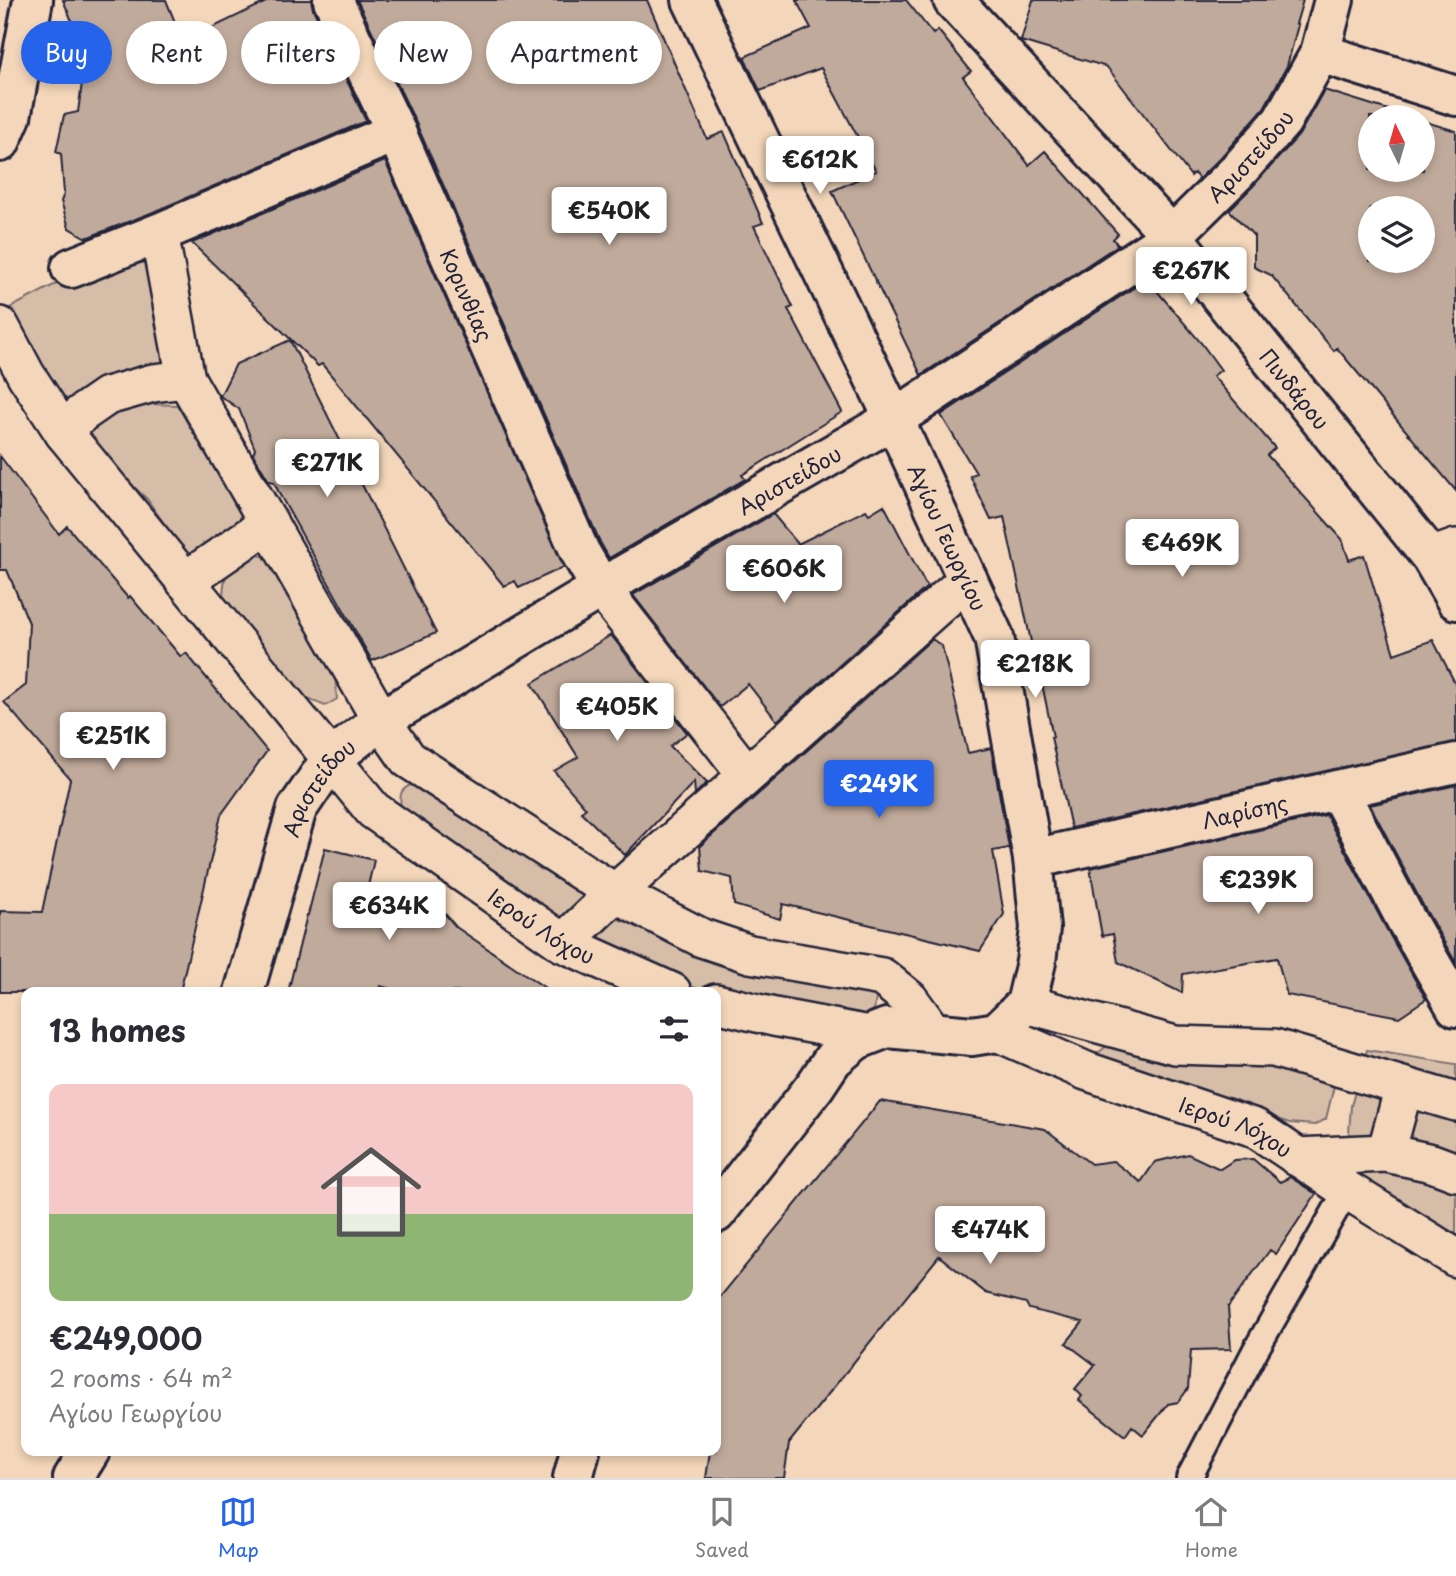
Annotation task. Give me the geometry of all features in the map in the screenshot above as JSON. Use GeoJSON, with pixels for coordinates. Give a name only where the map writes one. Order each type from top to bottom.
{"type":"FeatureCollection","features":[{"type":"Feature","properties":{"kind":"street"},"geometry":{"type":"LineString","coordinates":[[0,142],[11,117],[33,0]]}},
{"type":"Feature","properties":{"kind":"street","name":"Κορινθίας"},"geometry":{"type":"LineString","coordinates":[[333,0],[396,132],[580,552],[601,588]]}},
{"type":"Feature","properties":{"kind":"street","name":"Αγίου Γεωργίου"},"geometry":{"type":"LineString","coordinates":[[692,0],[894,419],[994,637],[1032,859],[1040,928],[1037,962],[1026,1004]]}},
{"type":"Feature","properties":{"kind":"street","name":"Αριστείδου"},"geometry":{"type":"LineString","coordinates":[[245,987],[297,809],[331,759],[381,720],[601,588],[894,419],[1171,236],[1237,172],[1282,121],[1320,53],[1334,0]]}},
{"type":"Feature","properties":{"kind":"street","name":"Πινδάρου"},"geometry":{"type":"LineString","coordinates":[[956,2],[1171,236],[1443,552],[1456,600]]}},
{"type":"Feature","properties":{"kind":"street"},"geometry":{"type":"LineString","coordinates":[[1320,53],[1456,96]]}},
{"type":"Feature","properties":{"kind":"street"},"geometry":{"type":"LineString","coordinates":[[71,268],[396,132]]}},
{"type":"Feature","properties":{"kind":"street"},"geometry":{"type":"LineString","coordinates":[[159,233],[186,379],[381,720],[408,759],[615,893],[702,938],[750,954],[882,977],[909,999],[933,1032]]}},
{"type":"Feature","properties":{"kind":"street","name":"Ιερού Λόχου"},"geometry":{"type":"LineString","coordinates":[[0,326],[26,374],[64,433],[373,810],[563,943],[661,987]]}},
{"type":"Feature","properties":{"kind":"street"},"geometry":{"type":"LineString","coordinates":[[64,433],[81,414],[107,396],[153,383],[186,379]]}},
{"type":"Feature","properties":{"kind":"street"},"geometry":{"type":"LineString","coordinates":[[185,581],[269,523]]}},
{"type":"Feature","properties":{"kind":"street"},"geometry":{"type":"LineString","coordinates":[[563,943],[615,893],[968,579]]}},
{"type":"Feature","properties":{"kind":"street"},"geometry":{"type":"LineString","coordinates":[[601,588],[747,775]]}},
{"type":"Feature","properties":{"kind":"street","name":"Λαρίσης"},"geometry":{"type":"LineString","coordinates":[[1032,859],[1456,763]]}},
{"type":"Feature","properties":{"kind":"street"},"geometry":{"type":"LineString","coordinates":[[1338,790],[1406,920],[1456,1007]]}},
{"type":"Feature","properties":{"kind":"street"},"geometry":{"type":"LineString","coordinates":[[721,1004],[869,1035]]}},
{"type":"Feature","properties":{"kind":"street"},"geometry":{"type":"LineString","coordinates":[[721,1207],[834,1059],[856,1040],[887,1028],[972,1037],[997,1031],[1026,1004],[1175,1045],[1273,1048],[1456,1102]]}},
{"type":"Feature","properties":{"kind":"street","name":"Ιερού Λόχου"},"geometry":{"type":"LineString","coordinates":[[997,1031],[1086,1071],[1255,1128],[1456,1258]]}},
{"type":"Feature","properties":{"kind":"street"},"geometry":{"type":"LineString","coordinates":[[1386,1153],[1404,1087]]}},
{"type":"Feature","properties":{"kind":"street"},"geometry":{"type":"LineString","coordinates":[[1297,1157],[1386,1153],[1433,1163],[1456,1172]]}},
{"type":"Feature","properties":{"kind":"street"},"geometry":{"type":"LineString","coordinates":[[73,1478],[87,1456]]}},
{"type":"Feature","properties":{"kind":"street"},"geometry":{"type":"LineString","coordinates":[[573,1478],[579,1456]]}},
{"type":"Feature","properties":{"kind":"lane"},"geometry":{"type":"LineString","coordinates":[[1189,1478],[1255,1351],[1347,1190]]}},
{"type":"Feature","properties":{"kind":"shaded area"},"geometry":{"type":"Polygon","coordinates":[[[148,247],[167,358],[162,367],[62,410],[38,373],[8,309],[52,286],[148,247]]]}},
{"type":"Feature","properties":{"kind":"shaded area"},"geometry":{"type":"Polygon","coordinates":[[[122,403],[177,405],[241,514],[240,524],[205,549],[186,555],[147,499],[89,445],[89,429],[122,403]]]}},
{"type":"Feature","properties":{"kind":"shaded area"},"geometry":{"type":"Polygon","coordinates":[[[256,555],[270,557],[335,676],[337,699],[325,706],[306,698],[253,645],[240,618],[223,598],[229,569],[256,555]]]}},
{"type":"Feature","properties":{"kind":"shaded area"},"geometry":{"type":"Polygon","coordinates":[[[417,781],[587,895],[564,919],[550,916],[401,810],[402,792],[417,781]]]}},
{"type":"Feature","properties":{"kind":"shaded area"},"geometry":{"type":"Polygon","coordinates":[[[613,918],[873,987],[876,998],[874,1010],[861,1016],[721,994],[721,987],[693,987],[653,973],[600,940],[599,926],[613,918]]]}},
{"type":"Feature","properties":{"kind":"shaded area"},"geometry":{"type":"Polygon","coordinates":[[[1108,1045],[1270,1060],[1330,1078],[1334,1086],[1326,1119],[1315,1125],[1289,1123],[1222,1097],[1098,1063],[1098,1053],[1108,1045]]]}},
{"type":"Feature","properties":{"kind":"shaded area"},"geometry":{"type":"Polygon","coordinates":[[[1367,1050],[1456,1064],[1456,1243],[1346,1173],[1351,1106],[1367,1050]]]}},
{"type":"Feature","properties":{"kind":"building"},"geometry":{"type":"Polygon","coordinates":[[[63,0],[166,0],[174,21],[126,21],[126,84],[227,84],[226,21],[270,0],[311,0],[319,21],[241,21],[241,84],[348,84],[366,121],[86,238],[69,228],[61,201],[64,194],[61,154],[56,152],[64,115],[78,112],[82,84],[112,84],[112,21],[72,21],[63,0]]]}},
{"type":"Feature","properties":{"kind":"building"},"geometry":{"type":"Polygon","coordinates":[[[357,0],[647,0],[656,21],[486,21],[486,84],[662,84],[662,35],[707,139],[724,132],[763,223],[754,226],[793,307],[788,309],[842,412],[742,475],[745,479],[609,558],[397,84],[472,84],[472,21],[374,21],[374,35],[357,0]]]}},
{"type":"Feature","properties":{"kind":"building"},"geometry":{"type":"Polygon","coordinates":[[[796,0],[906,0],[933,34],[938,30],[971,71],[963,77],[1029,165],[1045,151],[1118,234],[1113,239],[1118,245],[921,375],[832,191],[876,171],[821,68],[760,91],[744,57],[811,28],[796,0]]]}},
{"type":"Feature","properties":{"kind":"building"},"geometry":{"type":"Polygon","coordinates":[[[1033,0],[1303,0],[1287,66],[1264,108],[1199,179],[1194,173],[1191,176],[1107,67],[1021,41],[1033,0]]]}},
{"type":"Feature","properties":{"kind":"building"},"geometry":{"type":"Polygon","coordinates":[[[1324,90],[1372,105],[1358,105],[1358,182],[1435,182],[1435,125],[1456,131],[1456,491],[1337,348],[1334,351],[1271,275],[1254,267],[1254,236],[1229,210],[1299,135],[1324,90]]]}},
{"type":"Feature","properties":{"kind":"building"},"geometry":{"type":"Polygon","coordinates":[[[385,161],[564,567],[519,588],[515,581],[504,586],[322,364],[318,366],[192,243],[385,161]]]}},
{"type":"Feature","properties":{"kind":"building"},"geometry":{"type":"Polygon","coordinates":[[[1147,279],[1221,370],[1213,376],[1275,448],[1267,455],[1342,539],[1349,560],[1364,555],[1394,654],[1433,640],[1456,685],[1456,742],[1071,828],[1034,645],[1032,646],[1004,517],[991,520],[970,476],[976,473],[941,415],[1147,279]]]}},
{"type":"Feature","properties":{"kind":"building"},"geometry":{"type":"Polygon","coordinates":[[[290,340],[436,633],[372,661],[274,482],[269,481],[253,454],[255,449],[239,409],[220,396],[236,364],[290,340]]]}},
{"type":"Feature","properties":{"kind":"building"},"geometry":{"type":"Polygon","coordinates":[[[0,456],[59,534],[67,526],[181,657],[186,653],[267,751],[221,815],[181,987],[21,987],[21,992],[0,992],[0,911],[42,912],[70,779],[4,702],[26,685],[29,623],[7,570],[0,570],[0,456]]]}},
{"type":"Feature","properties":{"kind":"building"},"geometry":{"type":"Polygon","coordinates":[[[884,505],[927,587],[777,721],[748,684],[720,707],[633,595],[773,514],[798,544],[866,510],[869,514],[884,505]]]}},
{"type":"Feature","properties":{"kind":"building"},"geometry":{"type":"Polygon","coordinates":[[[611,635],[687,733],[670,746],[707,783],[695,794],[694,782],[625,855],[581,812],[586,808],[554,771],[578,757],[532,683],[611,635]]]}},
{"type":"Feature","properties":{"kind":"building"},"geometry":{"type":"Polygon","coordinates":[[[932,639],[942,646],[968,753],[991,748],[1009,848],[993,851],[1004,914],[980,951],[783,904],[780,919],[734,905],[732,878],[702,871],[700,846],[932,639]]]}},
{"type":"Feature","properties":{"kind":"building"},"geometry":{"type":"Polygon","coordinates":[[[1456,785],[1456,963],[1370,805],[1456,785]]]}},
{"type":"Feature","properties":{"kind":"building"},"geometry":{"type":"Polygon","coordinates":[[[1326,815],[1426,999],[1399,1017],[1287,995],[1277,958],[1183,974],[1182,993],[1118,962],[1113,934],[1102,936],[1090,868],[1326,815]]]}},
{"type":"Feature","properties":{"kind":"building"},"geometry":{"type":"Polygon","coordinates":[[[325,848],[374,860],[368,886],[435,902],[456,927],[544,987],[289,987],[325,848]]]}},
{"type":"Feature","properties":{"kind":"building"},"geometry":{"type":"Polygon","coordinates":[[[880,1101],[1045,1129],[1091,1164],[1113,1161],[1141,1182],[1155,1162],[1188,1154],[1220,1169],[1234,1160],[1253,1159],[1280,1182],[1290,1177],[1316,1194],[1276,1254],[1270,1250],[1228,1307],[1231,1349],[1191,1350],[1188,1389],[1178,1402],[1168,1404],[1143,1435],[1132,1426],[1125,1436],[1079,1400],[1082,1396],[1075,1389],[1095,1365],[1066,1343],[1083,1322],[1029,1309],[1026,1303],[986,1293],[939,1256],[789,1443],[784,1478],[706,1478],[709,1456],[721,1456],[721,1296],[880,1101]]]}}]}
